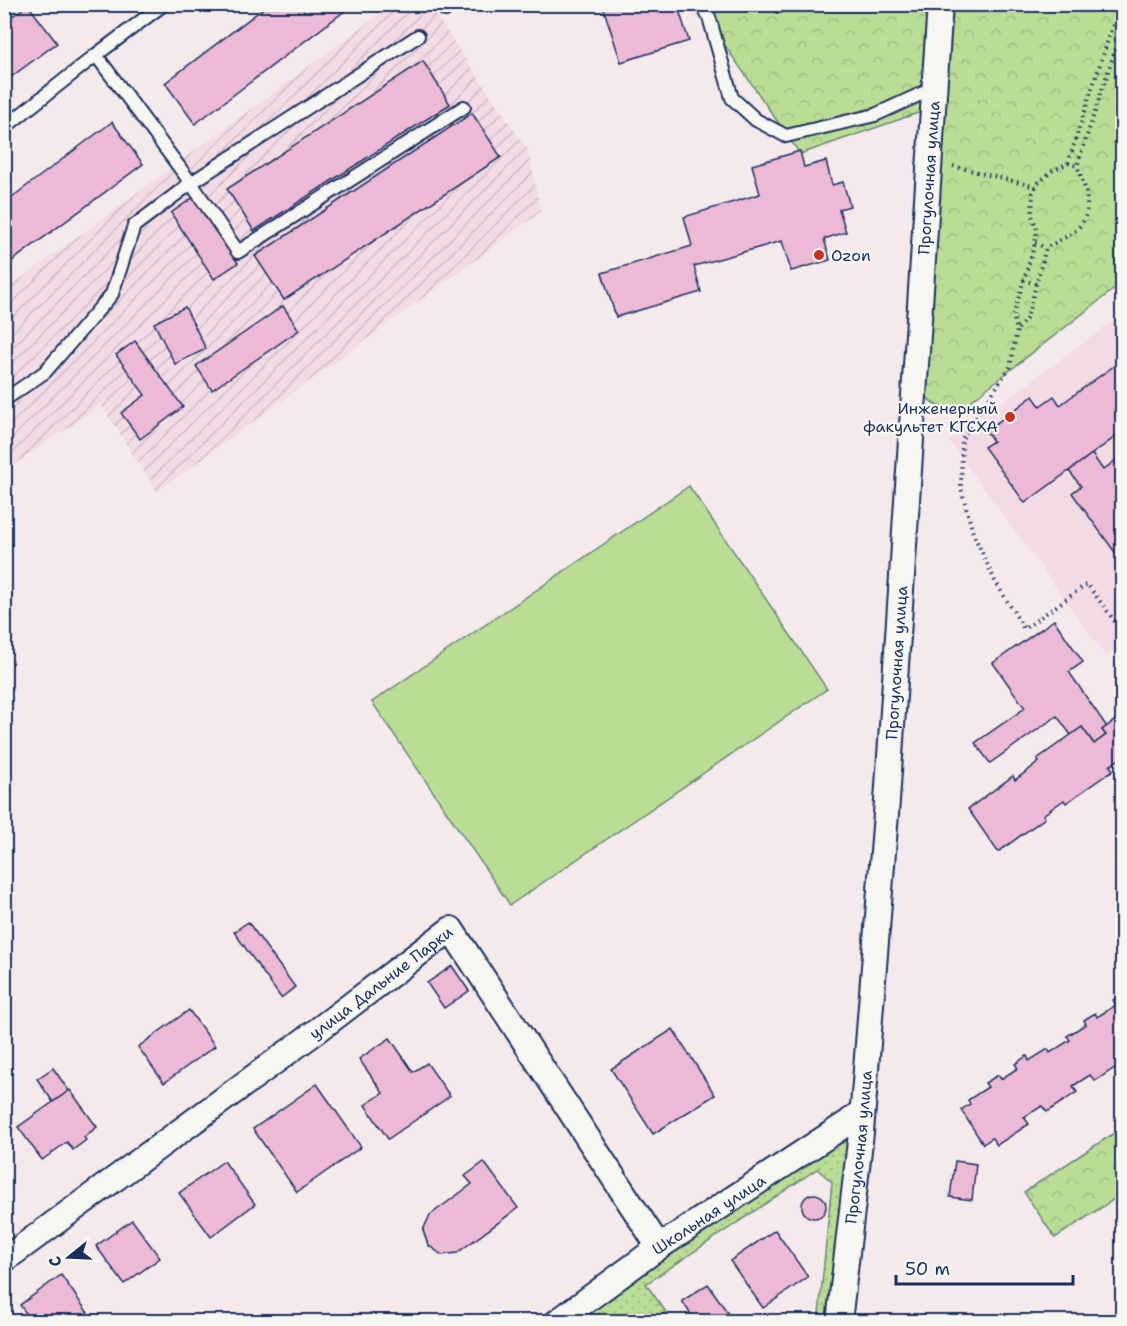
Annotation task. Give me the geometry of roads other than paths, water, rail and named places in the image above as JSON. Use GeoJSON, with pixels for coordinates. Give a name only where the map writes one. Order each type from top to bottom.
{"type":"FeatureCollection","features":[{"type":"Feature","properties":{"kind":"street","name":"Прогулочная улица"},"geometry":{"type":"LineString","coordinates":[[839,1322],[862,1111],[887,801],[940,4]]}},
{"type":"Feature","properties":{"kind":"street","name":"улица Дальние Парки"},"geometry":{"type":"LineString","coordinates":[[4,1260],[328,1023],[451,929],[658,1247]]}},
{"type":"Feature","properties":{"kind":"street","name":"Школьная улица"},"geometry":{"type":"LineString","coordinates":[[557,1322],[658,1247],[849,1122],[862,1111]]}},
{"type":"Feature","properties":{"kind":"lane"},"geometry":{"type":"LineString","coordinates":[[4,128],[165,4]]}},
{"type":"Feature","properties":{"kind":"lane"},"geometry":{"type":"LineString","coordinates":[[701,4],[710,17],[732,98],[756,120],[786,136],[875,115],[934,87]]}},
{"type":"Feature","properties":{"kind":"lane"},"geometry":{"type":"LineString","coordinates":[[4,400],[45,372],[112,294],[134,226],[191,183],[418,36]]}},
{"type":"Feature","properties":{"kind":"lane"},"geometry":{"type":"LineString","coordinates":[[96,55],[191,183],[238,252],[464,107]]}},
{"type":"Feature","properties":{"kind":"place","name":"Ozon"},"geometry":{"type":"Point","coordinates":[819,255]}},
{"type":"Feature","properties":{"kind":"place","name":"Инженерный факультет КГСХА"},"geometry":{"type":"Point","coordinates":[1010,417]}}]}
